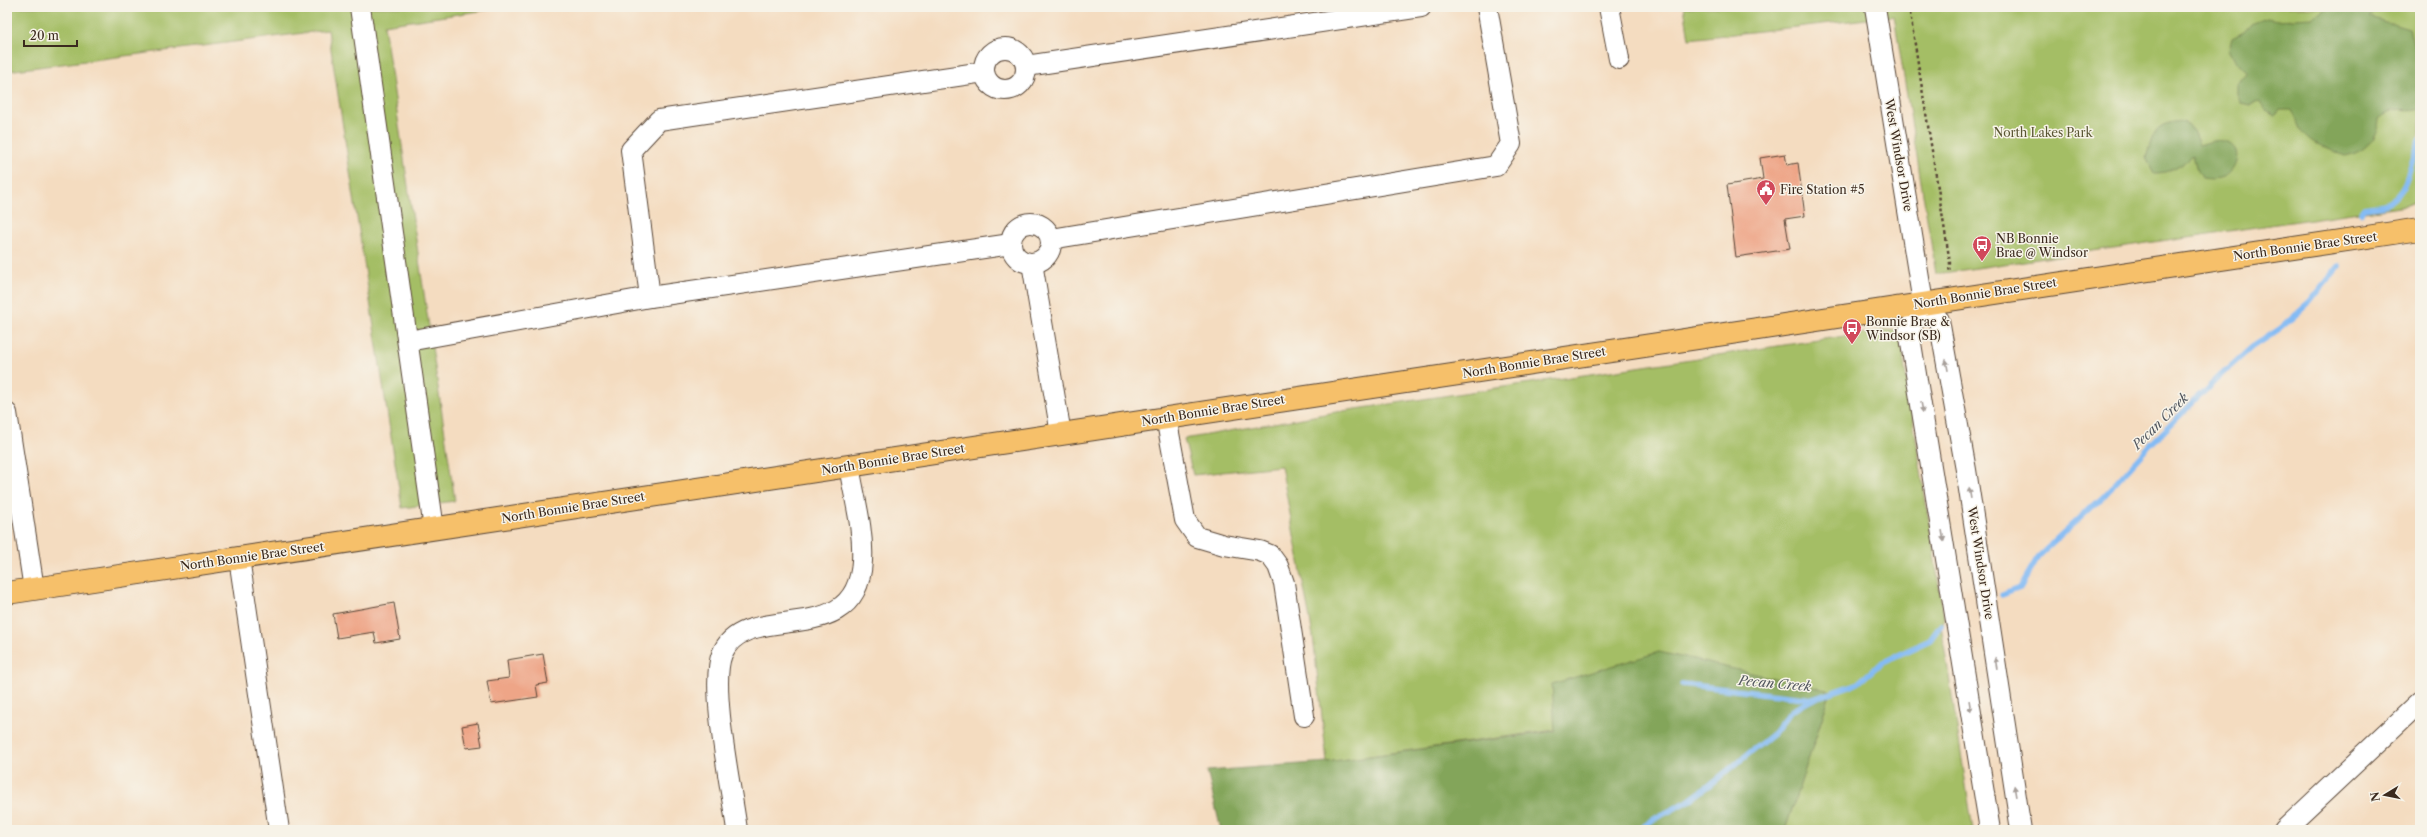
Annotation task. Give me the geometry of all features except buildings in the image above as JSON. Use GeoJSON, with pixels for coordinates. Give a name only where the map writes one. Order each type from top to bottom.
{"type":"FeatureCollection","features":[{"type":"Feature","properties":{"kind":"main road","name":"North Bonnie Brae Street"},"geometry":{"type":"LineString","coordinates":[[7,593],[2420,229]]}},
{"type":"Feature","properties":{"kind":"street"},"geometry":{"type":"LineString","coordinates":[[360,7],[434,529]]}},
{"type":"Feature","properties":{"kind":"street"},"geometry":{"type":"LineString","coordinates":[[1026,66],[1421,7]]}},
{"type":"Feature","properties":{"kind":"street"},"geometry":{"type":"LineString","coordinates":[[1051,239],[1496,166],[1511,144],[1487,7]]}},
{"type":"Feature","properties":{"kind":"street"},"geometry":{"type":"LineString","coordinates":[[1609,7],[1618,59]]}},
{"type":"Feature","properties":{"kind":"street","name":"West Windsor Drive"},"geometry":{"type":"LineString","coordinates":[[1875,7],[1923,303],[1939,320],[1966,470],[2021,830]]}},
{"type":"Feature","properties":{"kind":"street"},"geometry":{"type":"LineString","coordinates":[[1005,48],[1019,53],[1026,66],[1026,72],[1020,84],[1009,90],[996,88],[986,79],[984,72],[987,59],[992,53],[1005,48]]}},
{"type":"Feature","properties":{"kind":"street"},"geometry":{"type":"LineString","coordinates":[[650,297],[631,150],[659,120],[984,72]]}},
{"type":"Feature","properties":{"kind":"street"},"geometry":{"type":"LineString","coordinates":[[1031,222],[1044,227],[1051,239],[1049,252],[1044,258],[1032,263],[1020,260],[1012,250],[1010,244],[1014,231],[1024,223],[1031,222]]}},
{"type":"Feature","properties":{"kind":"street"},"geometry":{"type":"LineString","coordinates":[[408,341],[650,297],[1010,244]]}},
{"type":"Feature","properties":{"kind":"street"},"geometry":{"type":"LineString","coordinates":[[1032,263],[1061,434]]}},
{"type":"Feature","properties":{"kind":"street"},"geometry":{"type":"LineString","coordinates":[[1923,303],[1909,331],[1990,830]]}},
{"type":"Feature","properties":{"kind":"street"},"geometry":{"type":"LineString","coordinates":[[7,412],[34,589]]}},
{"type":"Feature","properties":{"kind":"street"},"geometry":{"type":"LineString","coordinates":[[1166,418],[1184,520],[1197,537],[1224,545],[1260,551],[1270,555],[1278,566],[1284,583],[1304,716]]}},
{"type":"Feature","properties":{"kind":"street"},"geometry":{"type":"LineString","coordinates":[[737,830],[718,699],[717,673],[722,652],[736,637],[753,628],[825,617],[843,606],[857,587],[862,562],[849,466]]}},
{"type":"Feature","properties":{"kind":"street"},"geometry":{"type":"LineString","coordinates":[[239,558],[279,830]]}},
{"type":"Feature","properties":{"kind":"street"},"geometry":{"type":"LineString","coordinates":[[2284,830],[2420,702]]}},
{"type":"Feature","properties":{"kind":"path"},"geometry":{"type":"LineString","coordinates":[[1909,7],[1950,263],[1949,273]]}},
{"type":"Feature","properties":{"kind":"green space"},"geometry":{"type":"Polygon","coordinates":[[[7,7],[507,7],[384,25],[455,501],[402,508],[328,30],[7,71],[7,7]]]}},
{"type":"Feature","properties":{"kind":"green space","name":"North Lakes Park"},"geometry":{"type":"Polygon","coordinates":[[[1684,7],[2420,7],[2420,203],[1936,274],[1894,16],[1689,39],[1684,7]]]}},
{"type":"Feature","properties":{"kind":"green space"},"geometry":{"type":"Polygon","coordinates":[[[2328,7],[2379,7],[2369,17],[2409,29],[2416,53],[2420,53],[2420,109],[2394,111],[2384,114],[2379,118],[2376,132],[2370,143],[2359,151],[2345,156],[2325,148],[2306,135],[2296,121],[2291,110],[2280,110],[2276,116],[2266,111],[2259,102],[2250,105],[2241,103],[2237,95],[2237,82],[2248,73],[2236,63],[2229,49],[2232,38],[2244,32],[2251,24],[2267,18],[2277,20],[2313,18],[2328,7]]]}},
{"type":"Feature","properties":{"kind":"green space"},"geometry":{"type":"Polygon","coordinates":[[[2184,121],[2193,131],[2199,145],[2217,140],[2230,143],[2234,146],[2237,156],[2236,162],[2234,167],[2227,175],[2212,179],[2202,178],[2196,167],[2193,155],[2175,168],[2165,172],[2154,173],[2146,158],[2153,135],[2156,130],[2166,124],[2184,121]]]}},
{"type":"Feature","properties":{"kind":"green space"},"geometry":{"type":"Polygon","coordinates":[[[1885,330],[1899,331],[1944,618],[1941,625],[1973,830],[1785,830],[1831,691],[1327,762],[1313,636],[1281,466],[1193,475],[1184,439],[1336,412],[1885,330]]]}},
{"type":"Feature","properties":{"kind":"green space"},"geometry":{"type":"Polygon","coordinates":[[[1659,652],[1831,691],[1785,830],[1221,830],[1207,771],[1327,762],[1555,731],[1552,684],[1659,652]]]}},
{"type":"Feature","properties":{"kind":"waterway","name":"Pecan Creek"},"geometry":{"type":"LineString","coordinates":[[2361,212],[2364,208],[2386,204],[2393,200],[2399,193],[2408,176],[2420,140]]}},
{"type":"Feature","properties":{"kind":"waterway","name":"Pecan Creek"},"geometry":{"type":"LineString","coordinates":[[2002,595],[2020,588],[2038,557],[2104,496],[2150,445],[2221,375],[2252,347],[2281,328],[2310,302],[2339,266]]}},
{"type":"Feature","properties":{"kind":"waterway","name":"Pecan Creek"},"geometry":{"type":"LineString","coordinates":[[1682,684],[1813,699],[1858,683],[1881,663],[1930,640],[1941,625]]}},
{"type":"Feature","properties":{"kind":"waterway"},"geometry":{"type":"LineString","coordinates":[[1639,830],[1654,819],[1687,802],[1710,785],[1774,733],[1791,711],[1813,699]]}},
{"type":"Feature","properties":{"kind":"place","name":"Fire Station #5"},"geometry":{"type":"Point","coordinates":[1766,206]}},
{"type":"Feature","properties":{"kind":"place","name":"NB Bonnie Brae @ Windsor"},"geometry":{"type":"Point","coordinates":[1982,262]}},
{"type":"Feature","properties":{"kind":"place","name":"Bonnie Brae & Windsor (SB)"},"geometry":{"type":"Point","coordinates":[1852,345]}}]}
